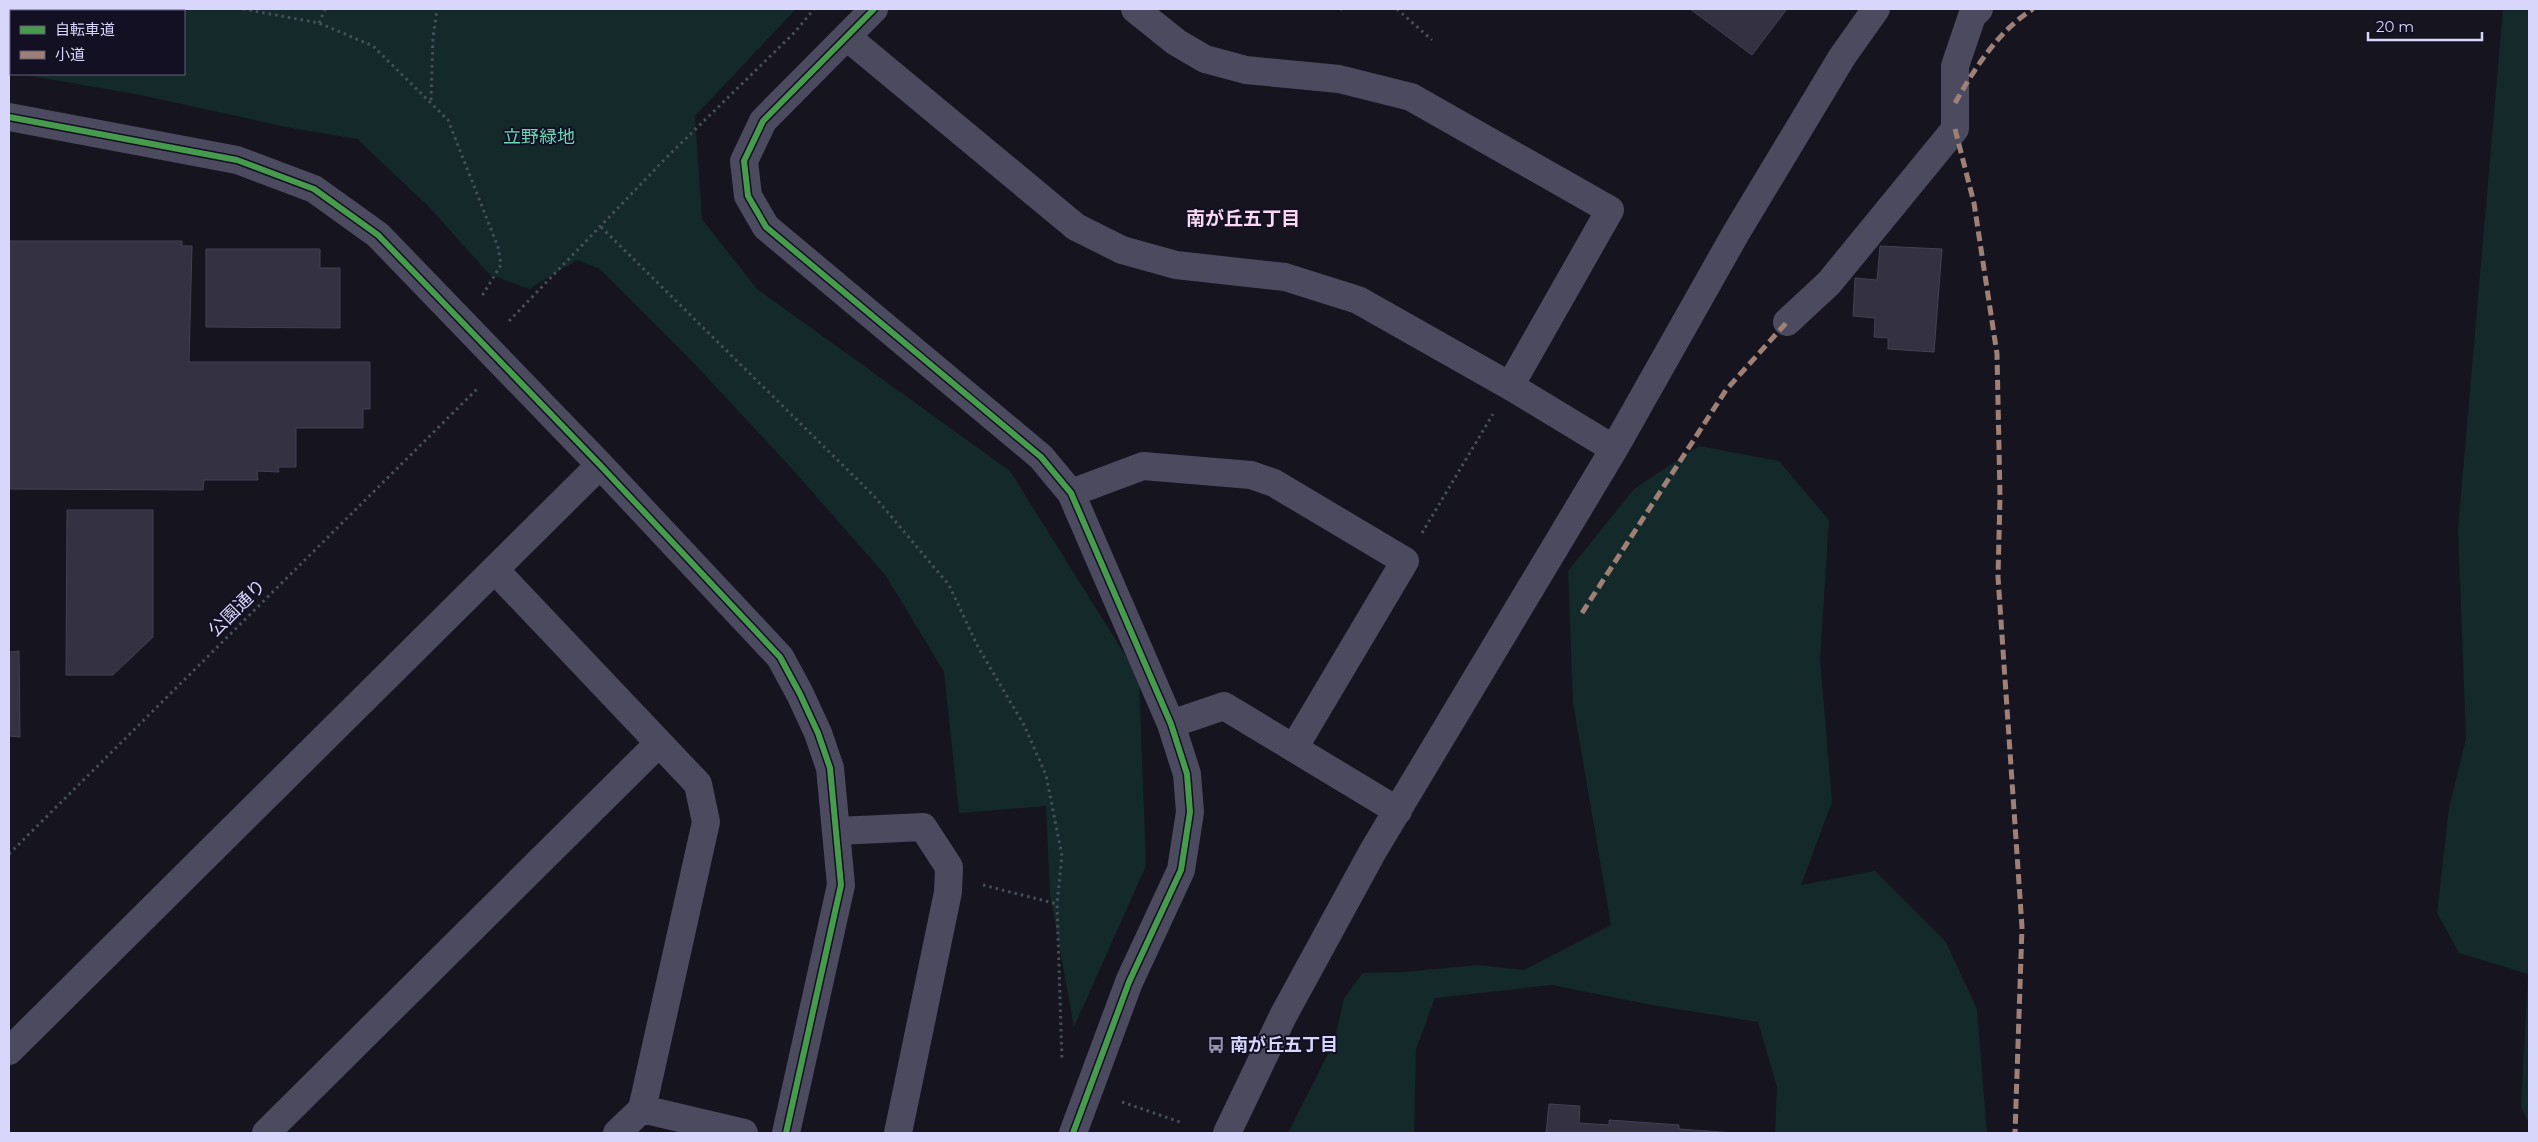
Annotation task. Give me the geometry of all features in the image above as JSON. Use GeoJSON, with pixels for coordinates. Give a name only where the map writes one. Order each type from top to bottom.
{"type":"FeatureCollection","features":[{"type":"Feature","properties":{"kind":"street"},"geometry":{"type":"LineString","coordinates":[[874,9],[763,122],[744,161],[748,196],[766,226],[1041,457],[1071,493],[1171,724],[1187,774],[1190,812],[1181,870],[1129,982],[1073,1133]]}},
{"type":"Feature","properties":{"kind":"street"},"geometry":{"type":"LineString","coordinates":[[1135,9],[1176,42],[1206,60],[1246,70],[1339,79],[1411,97],[1610,210],[1503,397]]}},
{"type":"Feature","properties":{"kind":"street"},"geometry":{"type":"LineString","coordinates":[[1227,1133],[1283,1016],[1373,851],[1614,449],[1842,57],[1876,9]]}},
{"type":"Feature","properties":{"kind":"street"},"geometry":{"type":"LineString","coordinates":[[1787,322],[1829,284],[1955,129],[1955,66],[1972,16],[1979,9]]}},
{"type":"Feature","properties":{"kind":"street"},"geometry":{"type":"LineString","coordinates":[[847,37],[1076,227],[1122,250],[1176,264],[1285,277],[1358,300],[1503,397],[1614,449]]}},
{"type":"Feature","properties":{"kind":"street"},"geometry":{"type":"LineString","coordinates":[[9,117],[237,160],[314,188],[378,235],[600,464],[780,657],[800,694],[830,768],[838,831],[842,885],[786,1133]]}},
{"type":"Feature","properties":{"kind":"street"},"geometry":{"type":"LineString","coordinates":[[9,1052],[600,464]]}},
{"type":"Feature","properties":{"kind":"street"},"geometry":{"type":"LineString","coordinates":[[1071,493],[1143,466],[1251,475],[1274,483],[1404,561],[1294,748]]}},
{"type":"Feature","properties":{"kind":"street"},"geometry":{"type":"LineString","coordinates":[[495,570],[698,784],[706,822],[642,1109],[617,1133]]}},
{"type":"Feature","properties":{"kind":"street"},"geometry":{"type":"LineString","coordinates":[[1171,724],[1224,706],[1398,811]]}},
{"type":"Feature","properties":{"kind":"street"},"geometry":{"type":"LineString","coordinates":[[266,1133],[659,743]]}},
{"type":"Feature","properties":{"kind":"street"},"geometry":{"type":"LineString","coordinates":[[838,831],[923,827],[949,867],[948,892],[898,1133]]}},
{"type":"Feature","properties":{"kind":"street"},"geometry":{"type":"LineString","coordinates":[[642,1109],[744,1133]]}},
{"type":"Feature","properties":{"kind":"path"},"geometry":{"type":"LineString","coordinates":[[243,9],[319,23],[373,46],[431,101],[448,120],[498,247],[501,265],[478,302]]}},
{"type":"Feature","properties":{"kind":"path"},"geometry":{"type":"LineString","coordinates":[[319,23],[325,9]]}},
{"type":"Feature","properties":{"kind":"path"},"geometry":{"type":"LineString","coordinates":[[431,101],[433,37],[437,9]]}},
{"type":"Feature","properties":{"kind":"path"},"geometry":{"type":"LineString","coordinates":[[508,322],[667,157],[795,32],[814,9]]}},
{"type":"Feature","properties":{"kind":"path"},"geometry":{"type":"LineString","coordinates":[[1397,9],[1432,40]]}},
{"type":"Feature","properties":{"kind":"path"},"geometry":{"type":"LineString","coordinates":[[601,227],[874,496],[949,585],[978,647],[1024,725],[1046,775],[1062,856],[1057,904],[1062,1071]]}},
{"type":"Feature","properties":{"kind":"path"},"geometry":{"type":"LineString","coordinates":[[1404,561],[1503,397]]}},
{"type":"Feature","properties":{"kind":"path"},"geometry":{"type":"LineString","coordinates":[[948,876],[1057,904]]}},
{"type":"Feature","properties":{"kind":"path"},"geometry":{"type":"LineString","coordinates":[[1135,1106],[1180,1122]]}},
{"type":"Feature","properties":{"kind":"green space","name":"立野緑地"},"geometry":{"type":"Polygon","coordinates":[[[9,9],[796,9],[695,116],[702,219],[757,289],[1010,471],[1139,677],[1146,866],[1074,1027],[1050,895],[1046,806],[959,813],[944,672],[886,576],[794,471],[690,359],[600,269],[577,260],[529,289],[489,274],[430,208],[357,139],[291,128],[140,95],[26,75],[185,75],[185,10],[10,10],[9,72],[9,9]]]}},
{"type":"Feature","properties":{"kind":"green space"},"geometry":{"type":"Polygon","coordinates":[[[2503,9],[2529,9],[2529,1124],[2521,1106],[2528,974],[2459,953],[2437,913],[2449,808],[2466,739],[2458,529],[2503,9]]]}},
{"type":"Feature","properties":{"kind":"green space"},"geometry":{"type":"Polygon","coordinates":[[[1699,446],[1779,461],[1829,520],[1820,659],[1832,802],[1801,885],[1875,871],[1946,942],[1977,1009],[1987,1133],[1775,1133],[1777,1087],[1758,1022],[1652,1005],[1552,985],[1435,998],[1416,1049],[1414,1133],[1288,1133],[1334,1042],[1344,998],[1363,973],[1402,972],[1478,965],[1524,970],[1611,925],[1573,703],[1568,571],[1634,489],[1699,446]]]}},
{"type":"Feature","properties":{"kind":"building"},"geometry":{"type":"Polygon","coordinates":[[[1690,9],[1787,9],[1752,55],[1690,9]]]}},
{"type":"Feature","properties":{"kind":"building"},"geometry":{"type":"Polygon","coordinates":[[[9,241],[182,241],[182,246],[192,246],[189,362],[370,362],[370,409],[363,409],[363,428],[296,428],[296,467],[278,467],[279,472],[257,471],[258,480],[204,480],[203,490],[9,489],[9,241]]]}},
{"type":"Feature","properties":{"kind":"building"},"geometry":{"type":"Polygon","coordinates":[[[1880,246],[1942,249],[1934,352],[1888,349],[1888,338],[1874,337],[1875,318],[1853,316],[1855,278],[1877,280],[1880,246]]]}},
{"type":"Feature","properties":{"kind":"building"},"geometry":{"type":"Polygon","coordinates":[[[206,249],[320,249],[320,268],[340,268],[340,328],[206,327],[206,249]]]}},
{"type":"Feature","properties":{"kind":"building"},"geometry":{"type":"Polygon","coordinates":[[[67,510],[153,510],[153,637],[113,675],[66,675],[67,510]]]}},
{"type":"Feature","properties":{"kind":"building"},"geometry":{"type":"Polygon","coordinates":[[[19,651],[20,737],[9,736],[9,652],[19,651]]]}},
{"type":"Feature","properties":{"kind":"building"},"geometry":{"type":"Polygon","coordinates":[[[1549,1104],[1580,1106],[1579,1123],[1609,1125],[1609,1120],[1679,1125],[1679,1129],[1735,1133],[1546,1133],[1549,1104]]]}},
{"type":"Feature","properties":{"kind":"marked path"},"geometry":{"type":"LineString","coordinates":[[1955,103],[1988,51],[2009,28],[2033,9]]}},
{"type":"Feature","properties":{"kind":"marked path"},"geometry":{"type":"LineString","coordinates":[[1955,129],[1974,203],[1997,354],[2000,496],[1998,577],[2022,927],[2015,1133]]}},
{"type":"Feature","properties":{"kind":"marked path"},"geometry":{"type":"LineString","coordinates":[[1582,613],[1726,390],[1787,322]]}},
{"type":"Feature","properties":{"kind":"cycle path"},"geometry":{"type":"LineString","coordinates":[[874,9],[763,121],[744,161],[748,196],[766,227],[1041,457],[1071,493],[1171,724],[1187,774],[1190,812],[1181,870],[1129,982],[1073,1133]]}},
{"type":"Feature","properties":{"kind":"cycle path"},"geometry":{"type":"LineString","coordinates":[[9,117],[237,160],[314,189],[378,235],[600,465],[780,657],[818,733],[830,768],[841,885],[786,1133]]}},
{"type":"Feature","properties":{"kind":"place","name":"南が丘五丁目"},"geometry":{"type":"Point","coordinates":[1216,1045]}},
{"type":"Feature","properties":{"kind":"district","name":"南が丘五丁目"},"geometry":{"type":"Point","coordinates":[1243,218]}}]}
